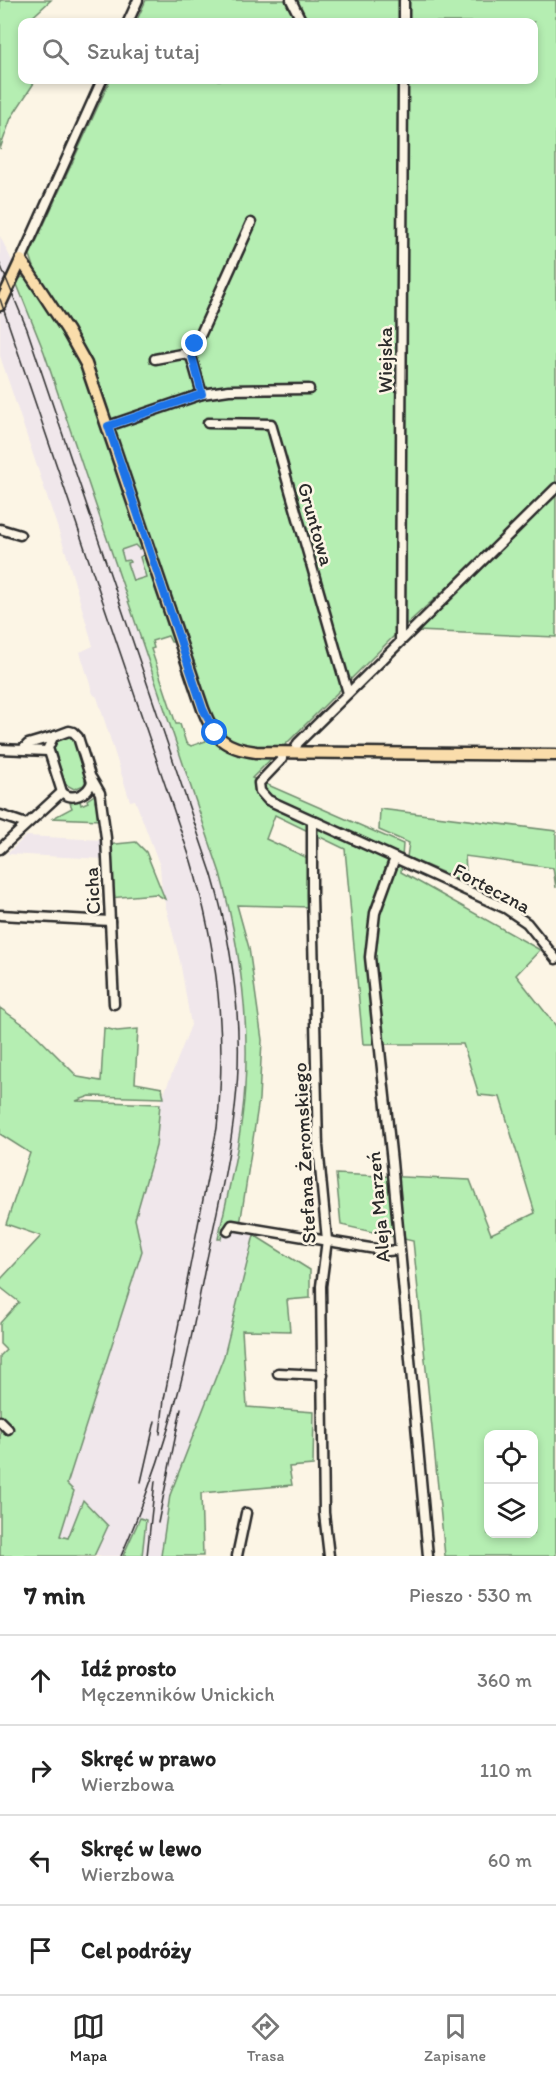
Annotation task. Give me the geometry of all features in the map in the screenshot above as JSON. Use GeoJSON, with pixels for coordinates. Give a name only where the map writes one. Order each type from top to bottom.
{"type":"FeatureCollection","features":[{"type":"Feature","properties":{"kind":"main road"},"geometry":{"type":"LineString","coordinates":[[0,305],[21,260]]}},
{"type":"Feature","properties":{"kind":"main road"},"geometry":{"type":"LineString","coordinates":[[21,260],[61,320],[82,357],[108,426],[208,723],[221,740],[236,749],[256,752],[556,755]]}},
{"type":"Feature","properties":{"kind":"street"},"geometry":{"type":"LineString","coordinates":[[130,18],[138,0]]}},
{"type":"Feature","properties":{"kind":"street"},"geometry":{"type":"LineString","coordinates":[[291,0],[300,18]]}},
{"type":"Feature","properties":{"kind":"street"},"geometry":{"type":"LineString","coordinates":[[404,1],[404,18]]}},
{"type":"Feature","properties":{"kind":"street"},"geometry":{"type":"LineString","coordinates":[[21,260],[100,84]]}},
{"type":"Feature","properties":{"kind":"street","name":"Wiejska"},"geometry":{"type":"LineString","coordinates":[[400,641],[404,84]]}},
{"type":"Feature","properties":{"kind":"street"},"geometry":{"type":"LineString","coordinates":[[202,394],[192,356],[251,223]]}},
{"type":"Feature","properties":{"kind":"street"},"geometry":{"type":"LineString","coordinates":[[155,359],[182,354],[192,356]]}},
{"type":"Feature","properties":{"kind":"street"},"geometry":{"type":"LineString","coordinates":[[108,426],[202,394],[229,390],[309,389]]}},
{"type":"Feature","properties":{"kind":"street","name":"Gruntowa"},"geometry":{"type":"LineString","coordinates":[[208,423],[271,424],[348,693]]}},
{"type":"Feature","properties":{"kind":"street"},"geometry":{"type":"LineString","coordinates":[[285,752],[298,743],[556,488]]}},
{"type":"Feature","properties":{"kind":"street"},"geometry":{"type":"LineString","coordinates":[[0,529],[20,535]]}},
{"type":"Feature","properties":{"kind":"street","name":"Cicha"},"geometry":{"type":"LineString","coordinates":[[56,735],[69,731],[77,735],[92,780],[100,794],[104,822],[114,1004]]}},
{"type":"Feature","properties":{"kind":"street"},"geometry":{"type":"LineString","coordinates":[[23,749],[28,744],[56,735]]}},
{"type":"Feature","properties":{"kind":"street"},"geometry":{"type":"LineString","coordinates":[[56,735],[50,742],[48,751],[62,792],[70,797],[84,793],[91,787],[92,780]]}},
{"type":"Feature","properties":{"kind":"street"},"geometry":{"type":"LineString","coordinates":[[0,749],[48,751]]}},
{"type":"Feature","properties":{"kind":"street","name":"Forteczna"},"geometry":{"type":"LineString","coordinates":[[285,752],[282,759],[259,783],[260,791],[268,800],[505,908],[527,923],[556,959]]}},
{"type":"Feature","properties":{"kind":"street"},"geometry":{"type":"LineString","coordinates":[[0,849],[62,792]]}},
{"type":"Feature","properties":{"kind":"street"},"geometry":{"type":"LineString","coordinates":[[0,815],[26,824]]}},
{"type":"Feature","properties":{"kind":"street","name":"Stefana Żeromskiego"},"geometry":{"type":"LineString","coordinates":[[312,820],[318,1146],[327,1240],[321,1286],[324,1513],[329,1556]]}},
{"type":"Feature","properties":{"kind":"street","name":"Aleja Marzeń"},"geometry":{"type":"LineString","coordinates":[[398,859],[375,913],[370,957],[392,1162],[398,1250],[428,1556]]}},
{"type":"Feature","properties":{"kind":"street"},"geometry":{"type":"LineString","coordinates":[[0,915],[110,921]]}},
{"type":"Feature","properties":{"kind":"street"},"geometry":{"type":"LineString","coordinates":[[228,1231],[232,1225],[388,1251],[398,1250]]}},
{"type":"Feature","properties":{"kind":"street"},"geometry":{"type":"LineString","coordinates":[[278,1373],[323,1375]]}},
{"type":"Feature","properties":{"kind":"street"},"geometry":{"type":"LineString","coordinates":[[0,1421],[8,1429]]}},
{"type":"Feature","properties":{"kind":"street"},"geometry":{"type":"LineString","coordinates":[[237,1556],[246,1513]]}},
{"type":"Feature","properties":{"kind":"shaded area"},"geometry":{"type":"Polygon","coordinates":[[[0,236],[13,263],[10,268],[16,281],[20,278],[138,539],[152,581],[131,589],[176,724],[180,724],[186,743],[192,747],[249,948],[262,1040],[259,1099],[239,1232],[254,1235],[224,1356],[170,1495],[161,1556],[142,1556],[146,1520],[140,1518],[123,1556],[94,1556],[108,1526],[83,1501],[68,1539],[60,1536],[74,1491],[67,1484],[142,1252],[135,1219],[156,1146],[160,1104],[191,1025],[180,961],[162,892],[160,866],[135,800],[130,801],[97,697],[93,694],[80,652],[93,646],[66,553],[0,356],[0,236]]]}},
{"type":"Feature","properties":{"kind":"shaded area"},"geometry":{"type":"Polygon","coordinates":[[[26,836],[102,840],[104,859],[7,854],[26,836]]]}},
{"type":"Feature","properties":{"kind":"green space"},"geometry":{"type":"Polygon","coordinates":[[[0,0],[51,0],[31,18],[18,18],[18,84],[33,84],[11,118],[0,149],[0,0]]]}},
{"type":"Feature","properties":{"kind":"green space"},"geometry":{"type":"Polygon","coordinates":[[[146,0],[556,0],[556,482],[474,563],[399,631],[282,748],[256,749],[231,743],[214,726],[78,342],[35,270],[30,255],[108,84],[538,84],[538,18],[138,18],[146,0]]]}},
{"type":"Feature","properties":{"kind":"green space"},"geometry":{"type":"Polygon","coordinates":[[[22,277],[27,279],[67,340],[83,370],[143,547],[139,549],[135,545],[121,550],[124,561],[129,560],[130,562],[127,563],[133,581],[146,577],[140,557],[145,551],[175,642],[171,642],[168,636],[152,641],[154,648],[151,649],[176,724],[180,724],[186,743],[191,746],[206,741],[205,737],[210,736],[216,743],[231,752],[274,756],[252,778],[403,844],[401,872],[540,950],[516,975],[556,1026],[556,1556],[445,1556],[413,1241],[341,1225],[336,1174],[470,1180],[491,1234],[535,1213],[500,1097],[479,1095],[463,1044],[363,1044],[345,849],[275,815],[266,839],[310,859],[310,907],[237,905],[249,948],[262,1040],[259,1099],[240,1225],[223,1228],[221,1239],[218,1239],[238,1143],[245,1086],[246,1032],[242,978],[233,926],[220,873],[44,352],[16,282],[22,277]]]}},
{"type":"Feature","properties":{"kind":"green space"},"geometry":{"type":"Polygon","coordinates":[[[556,495],[556,637],[417,631],[556,495]]]}},
{"type":"Feature","properties":{"kind":"green space"},"geometry":{"type":"Polygon","coordinates":[[[68,735],[79,750],[85,774],[84,785],[74,789],[65,784],[53,747],[54,741],[68,735]]]}},
{"type":"Feature","properties":{"kind":"green space"},"geometry":{"type":"Polygon","coordinates":[[[96,794],[97,803],[95,800],[101,820],[53,818],[72,808],[70,803],[80,801],[81,805],[96,794]]]}},
{"type":"Feature","properties":{"kind":"green space"},"geometry":{"type":"Polygon","coordinates":[[[380,809],[556,831],[556,888],[553,868],[465,856],[467,883],[407,857],[409,843],[379,830],[380,809]]]}},
{"type":"Feature","properties":{"kind":"green space"},"geometry":{"type":"Polygon","coordinates":[[[136,842],[146,852],[165,899],[156,894],[109,898],[106,845],[136,842]]]}},
{"type":"Feature","properties":{"kind":"green space"},"geometry":{"type":"Polygon","coordinates":[[[0,1008],[30,1029],[78,1077],[101,1081],[104,1028],[117,1031],[138,1029],[135,1083],[162,1088],[164,1098],[90,1096],[76,1101],[160,1104],[156,1146],[135,1219],[142,1251],[67,1484],[74,1491],[60,1536],[68,1538],[83,1500],[108,1526],[94,1556],[0,1556],[0,1356],[6,1350],[0,1344],[0,1323],[19,1302],[0,1287],[0,1280],[41,1236],[6,1224],[30,1153],[0,1134],[0,1008]]]}},
{"type":"Feature","properties":{"kind":"green space"},"geometry":{"type":"Polygon","coordinates":[[[254,1235],[310,1270],[310,1298],[287,1300],[290,1331],[242,1330],[247,1407],[314,1412],[313,1465],[289,1467],[292,1485],[201,1493],[203,1556],[161,1556],[170,1495],[224,1356],[254,1235]]]}},
{"type":"Feature","properties":{"kind":"green space"},"geometry":{"type":"Polygon","coordinates":[[[140,1518],[146,1520],[142,1556],[123,1556],[140,1518]]]}},
{"type":"Feature","properties":{"kind":"railway"},"geometry":{"type":"LineString","coordinates":[[0,264],[27,329],[212,875],[226,932],[235,991],[238,1049],[235,1108],[221,1191],[182,1378],[153,1476],[121,1556]]}},
{"type":"Feature","properties":{"kind":"railway"},"geometry":{"type":"LineString","coordinates":[[0,299],[191,861],[214,960],[221,1059],[217,1128],[164,1399],[160,1434]]}},
{"type":"Feature","properties":{"kind":"railway"},"geometry":{"type":"LineString","coordinates":[[158,1523],[181,1409]]}},
{"type":"Feature","properties":{"kind":"railway"},"geometry":{"type":"LineString","coordinates":[[141,1482],[155,1421]]}},
{"type":"Feature","properties":{"kind":"railway"},"geometry":{"type":"LineString","coordinates":[[147,1556],[155,1481]]}},
{"type":"Feature","properties":{"kind":"route"},"geometry":{"type":"LineString","coordinates":[[195,344],[192,356],[202,394],[108,426],[203,709],[215,733]]}}]}
